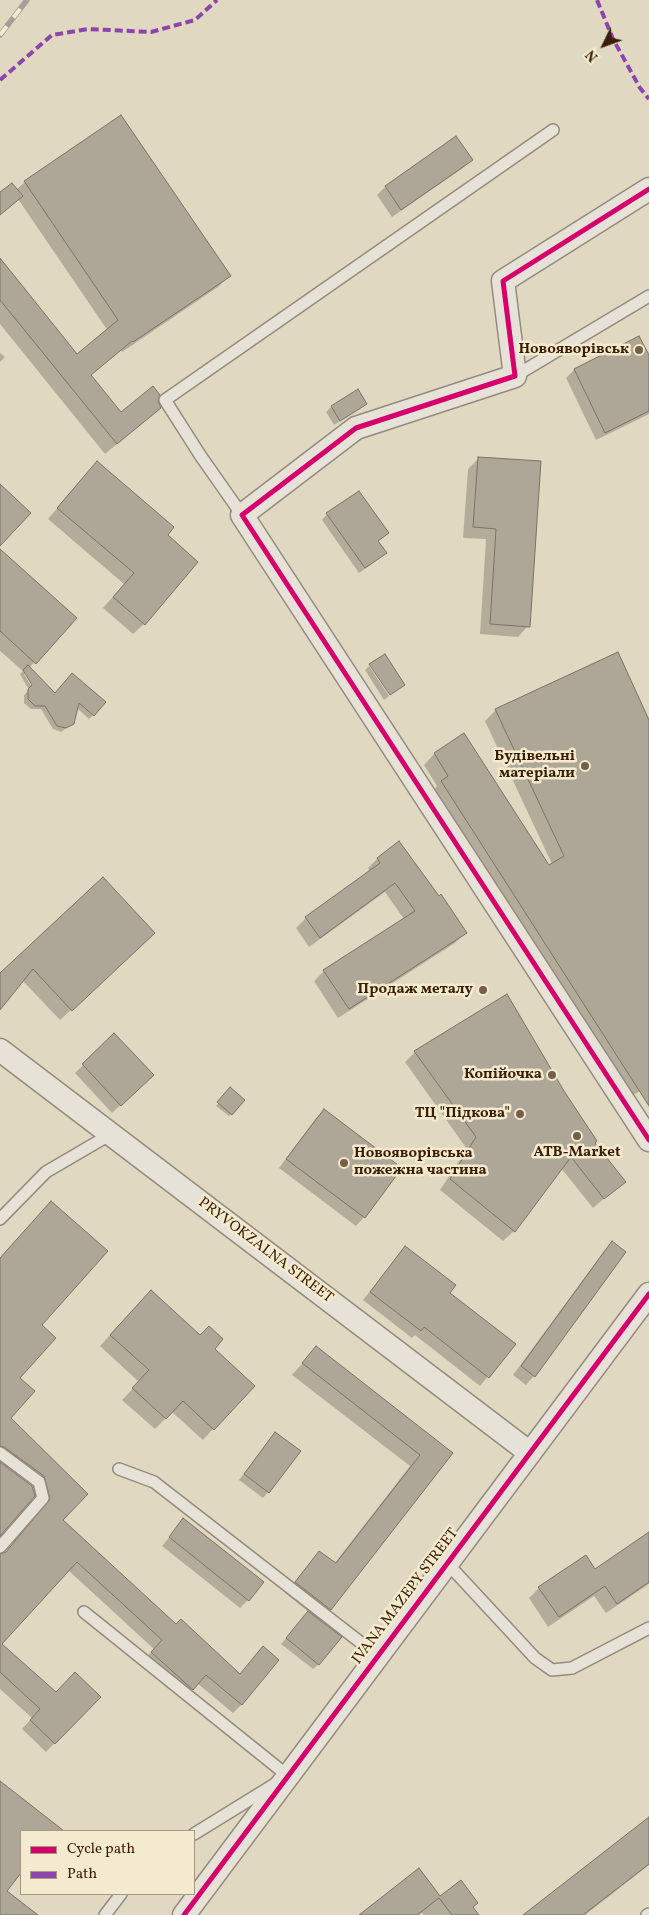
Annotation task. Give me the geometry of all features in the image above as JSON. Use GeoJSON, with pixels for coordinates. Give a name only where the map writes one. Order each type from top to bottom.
{"type":"FeatureCollection","features":[{"type":"Feature","properties":{"kind":"street"},"geometry":{"type":"LineString","coordinates":[[649,189],[503,281],[515,376],[356,428],[242,515],[649,1140]]}},
{"type":"Feature","properties":{"kind":"street","name":"PRYVOKZALNA STREET"},"geometry":{"type":"LineString","coordinates":[[0,1050],[530,1453]]}},
{"type":"Feature","properties":{"kind":"street","name":"IVANA MAZEPY STREET"},"geometry":{"type":"LineString","coordinates":[[184,1915],[649,1294]]}},
{"type":"Feature","properties":{"kind":"lane"},"geometry":{"type":"LineString","coordinates":[[242,515],[200,455],[165,400],[553,130]]}},
{"type":"Feature","properties":{"kind":"lane"},"geometry":{"type":"LineString","coordinates":[[515,376],[649,296]]}},
{"type":"Feature","properties":{"kind":"lane"},"geometry":{"type":"LineString","coordinates":[[0,1219],[46,1172],[111,1134]]}},
{"type":"Feature","properties":{"kind":"lane"},"geometry":{"type":"LineString","coordinates":[[0,1453],[39,1482],[43,1498],[0,1547]]}},
{"type":"Feature","properties":{"kind":"lane"},"geometry":{"type":"LineString","coordinates":[[120,1469],[154,1482],[378,1656]]}},
{"type":"Feature","properties":{"kind":"lane"},"geometry":{"type":"LineString","coordinates":[[448,1564],[535,1658],[552,1670],[572,1668],[649,1628]]}},
{"type":"Feature","properties":{"kind":"lane"},"geometry":{"type":"LineString","coordinates":[[84,1612],[288,1776],[195,1833]]}},
{"type":"Feature","properties":{"kind":"lane"},"geometry":{"type":"LineString","coordinates":[[105,1915],[120,1895]]}},
{"type":"Feature","properties":{"kind":"building"},"geometry":{"type":"Polygon","coordinates":[[[121,115],[231,276],[132,341],[91,375],[121,412],[153,386],[160,395],[158,401],[161,408],[117,444],[0,300],[0,258],[77,354],[118,320],[24,181],[121,115]]]}},
{"type":"Feature","properties":{"kind":"building"},"geometry":{"type":"Polygon","coordinates":[[[456,136],[473,160],[401,210],[385,186],[456,136]]]}},
{"type":"Feature","properties":{"kind":"building"},"geometry":{"type":"Polygon","coordinates":[[[12,183],[23,196],[0,215],[0,192],[12,183]]]}},
{"type":"Feature","properties":{"kind":"building"},"geometry":{"type":"Polygon","coordinates":[[[639,336],[649,355],[649,411],[605,433],[574,369],[639,336]]]}},
{"type":"Feature","properties":{"kind":"building"},"geometry":{"type":"Polygon","coordinates":[[[358,389],[367,404],[340,421],[331,406],[358,389]]]}},
{"type":"Feature","properties":{"kind":"building"},"geometry":{"type":"Polygon","coordinates":[[[478,457],[541,461],[530,627],[490,624],[496,529],[473,527],[478,457]]]}},
{"type":"Feature","properties":{"kind":"building"},"geometry":{"type":"Polygon","coordinates":[[[97,461],[174,527],[168,535],[198,562],[145,625],[113,597],[134,573],[57,508],[97,461]]]}},
{"type":"Feature","properties":{"kind":"building"},"geometry":{"type":"Polygon","coordinates":[[[0,484],[31,513],[0,546],[0,484]]]}},
{"type":"Feature","properties":{"kind":"building"},"geometry":{"type":"Polygon","coordinates":[[[359,491],[389,533],[378,541],[387,553],[365,568],[326,513],[359,491]]]}},
{"type":"Feature","properties":{"kind":"building"},"geometry":{"type":"Polygon","coordinates":[[[0,549],[77,618],[36,664],[0,631],[0,549]]]}},
{"type":"Feature","properties":{"kind":"building"},"geometry":{"type":"Polygon","coordinates":[[[618,652],[649,720],[649,1106],[441,781],[448,776],[434,753],[464,733],[549,865],[564,856],[495,709],[618,652]]]}},
{"type":"Feature","properties":{"kind":"building"},"geometry":{"type":"Polygon","coordinates":[[[385,654],[405,685],[390,695],[369,664],[385,654]]]}},
{"type":"Feature","properties":{"kind":"building"},"geometry":{"type":"Polygon","coordinates":[[[28,665],[55,693],[72,673],[106,702],[94,716],[79,703],[74,724],[66,728],[57,726],[45,706],[35,706],[28,699],[28,689],[32,685],[23,670],[28,665]]]}},
{"type":"Feature","properties":{"kind":"building"},"geometry":{"type":"Polygon","coordinates":[[[399,841],[439,896],[441,894],[467,933],[349,1009],[323,970],[415,911],[395,883],[320,938],[305,917],[380,863],[377,858],[399,841]]]}},
{"type":"Feature","properties":{"kind":"building"},"geometry":{"type":"Polygon","coordinates":[[[103,877],[155,933],[72,1011],[33,969],[0,1010],[0,973],[103,877]]]}},
{"type":"Feature","properties":{"kind":"building","name":"ТЦ \"Підкова\""},"geometry":{"type":"Polygon","coordinates":[[[507,994],[564,1091],[597,1141],[595,1143],[626,1182],[604,1199],[571,1157],[515,1232],[450,1179],[476,1137],[414,1051],[507,994]]]}},
{"type":"Feature","properties":{"kind":"building"},"geometry":{"type":"Polygon","coordinates":[[[114,1033],[154,1075],[121,1106],[82,1064],[114,1033]]]}},
{"type":"Feature","properties":{"kind":"building"},"geometry":{"type":"Polygon","coordinates":[[[230,1087],[245,1100],[232,1115],[217,1102],[230,1087]]]}},
{"type":"Feature","properties":{"kind":"building","name":"Новояворівська пожежна частина"},"geometry":{"type":"Polygon","coordinates":[[[324,1109],[402,1168],[365,1218],[286,1159],[324,1109]]]}},
{"type":"Feature","properties":{"kind":"building"},"geometry":{"type":"Polygon","coordinates":[[[51,1201],[108,1251],[42,1325],[56,1338],[20,1378],[35,1391],[11,1418],[88,1494],[63,1520],[176,1624],[181,1619],[240,1674],[263,1646],[279,1660],[242,1705],[206,1675],[193,1690],[151,1652],[162,1640],[77,1562],[2,1644],[56,1692],[75,1672],[101,1697],[55,1744],[30,1720],[40,1709],[0,1672],[0,1554],[6,1552],[50,1499],[44,1476],[0,1446],[0,1258],[51,1201]]]}},
{"type":"Feature","properties":{"kind":"building"},"geometry":{"type":"Polygon","coordinates":[[[612,1241],[626,1252],[535,1377],[521,1366],[612,1241]]]}},
{"type":"Feature","properties":{"kind":"building"},"geometry":{"type":"Polygon","coordinates":[[[405,1246],[456,1285],[450,1293],[516,1344],[489,1378],[424,1327],[421,1331],[370,1292],[405,1246]]]}},
{"type":"Feature","properties":{"kind":"building"},"geometry":{"type":"Polygon","coordinates":[[[151,1290],[200,1335],[209,1326],[223,1339],[215,1349],[255,1386],[214,1430],[183,1401],[166,1419],[132,1388],[149,1370],[110,1335],[151,1290]]]}},
{"type":"Feature","properties":{"kind":"building"},"geometry":{"type":"Polygon","coordinates":[[[316,1346],[453,1453],[331,1610],[295,1582],[319,1551],[336,1563],[420,1455],[302,1363],[316,1346]]]}},
{"type":"Feature","properties":{"kind":"building"},"geometry":{"type":"Polygon","coordinates":[[[275,1432],[301,1451],[269,1493],[244,1474],[275,1432]]]}},
{"type":"Feature","properties":{"kind":"building"},"geometry":{"type":"Polygon","coordinates":[[[0,1462],[32,1486],[35,1496],[0,1536],[0,1462]]]}},
{"type":"Feature","properties":{"kind":"building"},"geometry":{"type":"Polygon","coordinates":[[[183,1518],[264,1582],[249,1601],[169,1537],[183,1518]]]}},
{"type":"Feature","properties":{"kind":"building"},"geometry":{"type":"Polygon","coordinates":[[[649,1532],[649,1582],[617,1604],[605,1586],[559,1617],[538,1587],[586,1555],[595,1569],[649,1532]]]}},
{"type":"Feature","properties":{"kind":"building"},"geometry":{"type":"Polygon","coordinates":[[[308,1611],[342,1637],[319,1665],[286,1638],[308,1611]]]}},
{"type":"Feature","properties":{"kind":"building"},"geometry":{"type":"Polygon","coordinates":[[[0,1781],[63,1830],[20,1830],[20,1874],[7,1891],[38,1915],[0,1915],[0,1781]]]}},
{"type":"Feature","properties":{"kind":"building"},"geometry":{"type":"Polygon","coordinates":[[[649,1817],[649,1864],[583,1915],[523,1915],[649,1817]]]}},
{"type":"Feature","properties":{"kind":"building"},"geometry":{"type":"Polygon","coordinates":[[[419,1868],[440,1896],[461,1880],[478,1903],[473,1907],[479,1915],[452,1915],[439,1898],[417,1915],[359,1915],[419,1868]]]}},
{"type":"Feature","properties":{"kind":"railway"},"geometry":{"type":"LineString","coordinates":[[0,35],[27,0]]}},
{"type":"Feature","properties":{"kind":"marked path"},"geometry":{"type":"LineString","coordinates":[[0,80],[52,35],[88,29],[151,32],[195,20],[217,0]]}},
{"type":"Feature","properties":{"kind":"marked path"},"geometry":{"type":"LineString","coordinates":[[597,0],[613,39],[640,88],[649,99]]}},
{"type":"Feature","properties":{"kind":"cycle path"},"geometry":{"type":"LineString","coordinates":[[649,189],[503,281],[515,376],[356,428],[242,515],[649,1140]]}},
{"type":"Feature","properties":{"kind":"cycle path"},"geometry":{"type":"LineString","coordinates":[[184,1915],[649,1294]]}},
{"type":"Feature","properties":{"kind":"place","name":"Новояворівськ"},"geometry":{"type":"Point","coordinates":[639,350]}},
{"type":"Feature","properties":{"kind":"place","name":"Будівельні матеріали"},"geometry":{"type":"Point","coordinates":[585,766]}},
{"type":"Feature","properties":{"kind":"place","name":"Продаж металу"},"geometry":{"type":"Point","coordinates":[483,990]}},
{"type":"Feature","properties":{"kind":"place","name":"Копійочка"},"geometry":{"type":"Point","coordinates":[552,1075]}},
{"type":"Feature","properties":{"kind":"place","name":"ТЦ \"Підкова\""},"geometry":{"type":"Point","coordinates":[520,1114]}},
{"type":"Feature","properties":{"kind":"place","name":"ATB-Market"},"geometry":{"type":"Point","coordinates":[577,1136]}},
{"type":"Feature","properties":{"kind":"place","name":"Новояворівська пожежна частина"},"geometry":{"type":"Point","coordinates":[344,1163]}}]}
